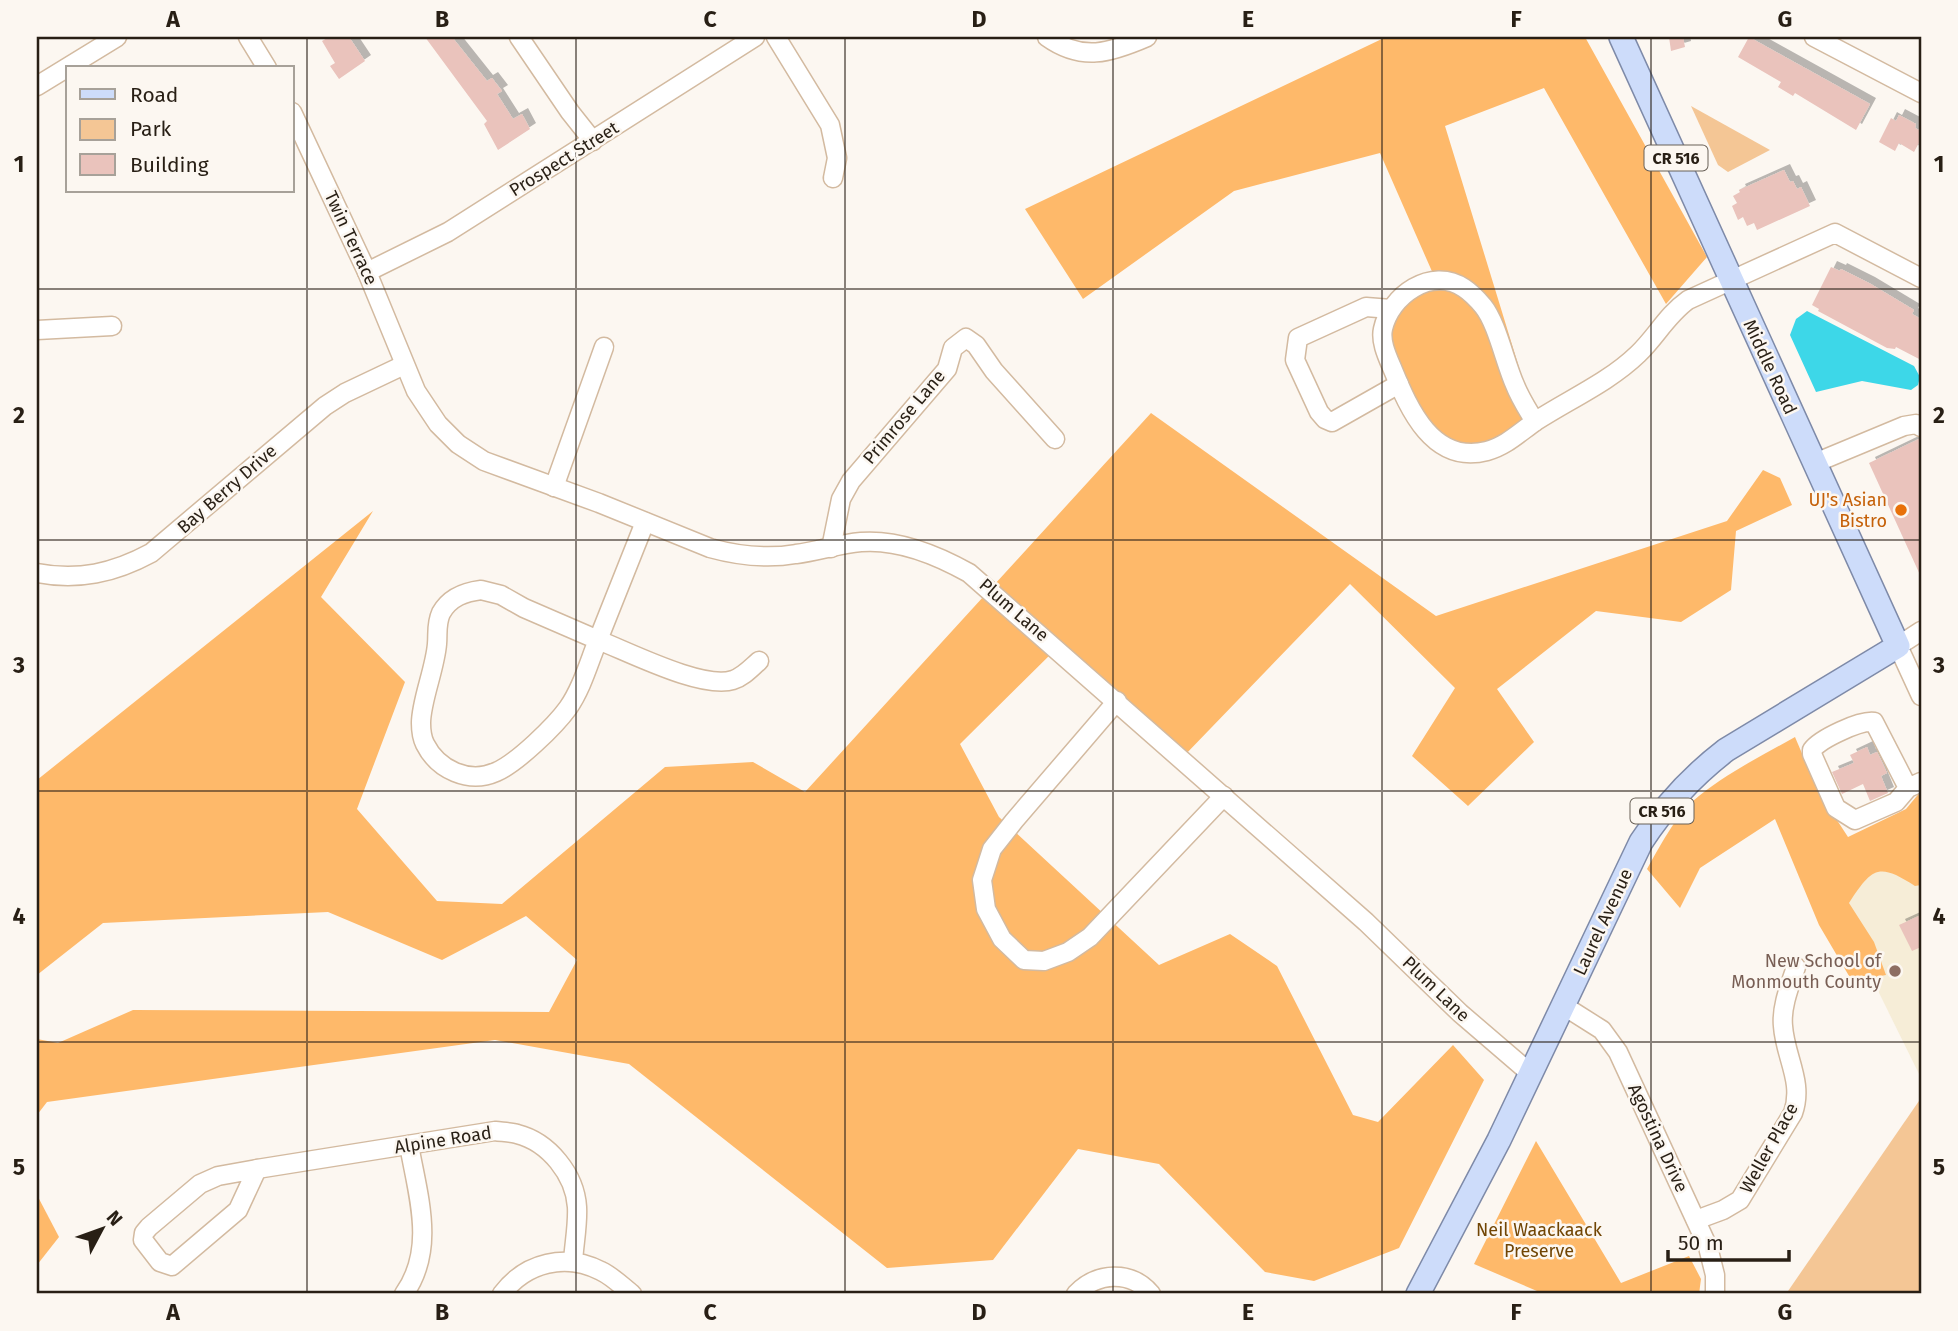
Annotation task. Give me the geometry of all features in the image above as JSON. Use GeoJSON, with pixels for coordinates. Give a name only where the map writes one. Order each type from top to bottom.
{"type":"FeatureCollection","features":[{"type":"Feature","properties":{"kind":"main road","name":"Middle Road"},"geometry":{"type":"LineString","coordinates":[[1621,37],[1898,646]]}},
{"type":"Feature","properties":{"kind":"main road","name":"Laurel Avenue"},"geometry":{"type":"LineString","coordinates":[[1418,1294],[1493,1152],[1641,842],[1658,815],[1679,790],[1726,750],[1898,646]]}},
{"type":"Feature","properties":{"kind":"street"},"geometry":{"type":"LineString","coordinates":[[70,66],[117,37]]}},
{"type":"Feature","properties":{"kind":"street"},"geometry":{"type":"LineString","coordinates":[[248,37],[266,66]]}},
{"type":"Feature","properties":{"kind":"street"},"geometry":{"type":"LineString","coordinates":[[519,37],[569,112],[593,141]]}},
{"type":"Feature","properties":{"kind":"street","name":"Prospect Street"},"geometry":{"type":"LineString","coordinates":[[367,272],[448,232],[755,37]]}},
{"type":"Feature","properties":{"kind":"street"},"geometry":{"type":"LineString","coordinates":[[776,37],[830,124],[836,158],[833,178]]}},
{"type":"Feature","properties":{"kind":"street"},"geometry":{"type":"LineString","coordinates":[[1047,37],[1060,45],[1090,53],[1119,49],[1147,37]]}},
{"type":"Feature","properties":{"kind":"street"},"geometry":{"type":"LineString","coordinates":[[1814,37],[1921,93]]}},
{"type":"Feature","properties":{"kind":"street"},"geometry":{"type":"LineString","coordinates":[[37,86],[66,68]]}},
{"type":"Feature","properties":{"kind":"street","name":"Twin Terrace"},"geometry":{"type":"LineString","coordinates":[[294,116],[367,272],[404,365]]}},
{"type":"Feature","properties":{"kind":"street"},"geometry":{"type":"LineString","coordinates":[[1535,422],[1515,385],[1485,308],[1464,288],[1451,282],[1426,282],[1407,290],[1391,309],[1382,333],[1385,350],[1417,422],[1438,441],[1461,452],[1487,451],[1505,443],[1606,379],[1637,356],[1678,307],[1730,280],[1835,233],[1921,278]]}},
{"type":"Feature","properties":{"kind":"street"},"geometry":{"type":"LineString","coordinates":[[1391,309],[1366,307],[1298,338],[1295,360],[1319,412],[1332,422],[1399,384]]}},
{"type":"Feature","properties":{"kind":"street"},"geometry":{"type":"LineString","coordinates":[[37,330],[112,326]]}},
{"type":"Feature","properties":{"kind":"street","name":"Primrose Lane"},"geometry":{"type":"LineString","coordinates":[[831,548],[841,499],[851,481],[947,369],[953,348],[966,338],[976,345],[994,371],[1055,439]]}},
{"type":"Feature","properties":{"kind":"street"},"geometry":{"type":"LineString","coordinates":[[554,487],[604,347]]}},
{"type":"Feature","properties":{"kind":"street","name":"Plum Lane"},"geometry":{"type":"LineString","coordinates":[[404,365],[415,391],[429,413],[458,444],[498,467],[710,548],[743,555],[783,556],[862,542],[877,542],[908,547],[945,559],[981,580],[1366,922],[1460,1013],[1531,1074]]}},
{"type":"Feature","properties":{"kind":"street","name":"Bay Berry Drive"},"geometry":{"type":"LineString","coordinates":[[37,573],[61,577],[88,575],[120,568],[151,553],[325,406],[345,393],[404,365]]}},
{"type":"Feature","properties":{"kind":"street"},"geometry":{"type":"LineString","coordinates":[[1815,463],[1904,426],[1916,424],[1921,427]]}},
{"type":"Feature","properties":{"kind":"street"},"geometry":{"type":"LineString","coordinates":[[645,522],[598,640],[568,708],[553,726],[508,766],[495,773],[478,777],[464,776],[443,767],[433,757],[423,739],[421,722],[437,643],[436,628],[440,614],[447,605],[467,592],[490,591],[598,640],[708,682],[732,681],[760,662]]}},
{"type":"Feature","properties":{"kind":"street"},"geometry":{"type":"LineString","coordinates":[[1898,646],[1921,631]]}},
{"type":"Feature","properties":{"kind":"street","name":"Middle Road"},"geometry":{"type":"LineString","coordinates":[[1898,646],[1921,696]]}},
{"type":"Feature","properties":{"kind":"street"},"geometry":{"type":"LineString","coordinates":[[1117,701],[992,849],[982,880],[986,909],[1002,939],[1024,960],[1044,961],[1068,952],[1090,937],[1224,796]]}},
{"type":"Feature","properties":{"kind":"street"},"geometry":{"type":"LineString","coordinates":[[1863,722],[1874,722],[1914,785],[1896,802],[1855,820],[1836,808],[1812,750],[1820,742],[1863,722]]}},
{"type":"Feature","properties":{"kind":"street","name":"Weller Place"},"geometry":{"type":"LineString","coordinates":[[1696,1220],[1740,1200],[1793,1113],[1798,1087],[1783,1027],[1788,991],[1796,967]]}},
{"type":"Feature","properties":{"kind":"street","name":"Agostina Drive"},"geometry":{"type":"LineString","coordinates":[[1564,1006],[1592,1022],[1609,1037],[1696,1220],[1713,1262],[1715,1294]]}},
{"type":"Feature","properties":{"kind":"street","name":"Alpine Road"},"geometry":{"type":"LineString","coordinates":[[257,1169],[238,1210],[172,1266],[160,1262],[143,1240],[144,1233],[200,1184],[218,1176],[257,1169],[495,1131],[518,1134],[539,1144],[562,1166],[575,1195],[577,1207],[573,1262]]}},
{"type":"Feature","properties":{"kind":"street"},"geometry":{"type":"LineString","coordinates":[[404,1294],[419,1267],[424,1235],[410,1145]]}},
{"type":"Feature","properties":{"kind":"street"},"geometry":{"type":"LineString","coordinates":[[502,1294],[523,1273],[535,1267],[561,1261],[603,1271],[632,1294]]}},
{"type":"Feature","properties":{"kind":"street"},"geometry":{"type":"LineString","coordinates":[[1076,1294],[1098,1279],[1114,1276],[1138,1283],[1152,1294]]}},
{"type":"Feature","properties":{"kind":"shaded area","name":"New School of Monmouth County"},"geometry":{"type":"Polygon","coordinates":[[[1921,813],[1921,1078],[1816,865],[1921,813]]]}},
{"type":"Feature","properties":{"kind":"green space"},"geometry":{"type":"Polygon","coordinates":[[[1386,37],[1585,37],[1707,257],[1666,304],[1544,88],[1445,126],[1533,413],[1505,445],[1444,446],[1410,402],[1385,327],[1434,276],[1380,153],[1234,191],[1083,299],[1025,209],[1386,37]]]}},
{"type":"Feature","properties":{"kind":"green space"},"geometry":{"type":"Polygon","coordinates":[[[1691,106],[1770,150],[1728,172],[1718,165],[1691,106]]]}},
{"type":"Feature","properties":{"kind":"green space"},"geometry":{"type":"Polygon","coordinates":[[[1151,413],[1436,616],[1727,521],[1763,470],[1780,478],[1792,505],[1736,531],[1731,590],[1681,622],[1596,611],[1497,689],[1534,742],[1468,806],[1412,756],[1455,688],[1350,584],[1183,757],[1059,646],[960,744],[999,817],[1159,965],[1230,934],[1277,966],[1353,1115],[1378,1122],[1453,1045],[1484,1080],[1399,1248],[1314,1281],[1265,1272],[1159,1164],[1078,1149],[993,1260],[887,1268],[629,1064],[495,1040],[47,1102],[37,1115],[37,1039],[58,1043],[133,1010],[549,1012],[577,960],[526,916],[442,960],[328,912],[103,923],[37,975],[37,780],[373,511],[321,597],[405,682],[357,809],[437,901],[502,904],[665,767],[753,762],[805,792],[1151,413]]]}},
{"type":"Feature","properties":{"kind":"green space"},"geometry":{"type":"Polygon","coordinates":[[[1795,737],[1818,791],[1848,837],[1906,809],[1921,791],[1921,885],[1915,886],[1892,874],[1877,872],[1864,882],[1849,903],[1874,942],[1886,975],[1852,981],[1819,925],[1775,819],[1700,868],[1680,908],[1647,869],[1674,824],[1693,801],[1729,774],[1795,737]]]}},
{"type":"Feature","properties":{"kind":"green space"},"geometry":{"type":"Polygon","coordinates":[[[1921,1098],[1921,1294],[1786,1294],[1921,1098]]]}},
{"type":"Feature","properties":{"kind":"green space","name":"Neil Waackaack Preserve"},"geometry":{"type":"Polygon","coordinates":[[[1536,1141],[1621,1283],[1689,1256],[1701,1279],[1699,1294],[1544,1294],[1474,1264],[1536,1141]]]}},
{"type":"Feature","properties":{"kind":"green space"},"geometry":{"type":"Polygon","coordinates":[[[37,1195],[59,1237],[37,1265],[37,1195]]]}},
{"type":"Feature","properties":{"kind":"water"},"geometry":{"type":"Polygon","coordinates":[[[1807,311],[1914,366],[1920,377],[1918,385],[1911,390],[1862,381],[1816,392],[1790,335],[1796,319],[1807,311]]]}},
{"type":"Feature","properties":{"kind":"building"},"geometry":{"type":"Polygon","coordinates":[[[329,37],[349,37],[365,61],[339,79],[330,66],[335,63],[322,41],[329,37]]]}},
{"type":"Feature","properties":{"kind":"building"},"geometry":{"type":"Polygon","coordinates":[[[425,37],[452,37],[487,81],[492,78],[502,91],[497,94],[513,119],[522,114],[530,129],[498,150],[484,124],[487,121],[425,37]]]}},
{"type":"Feature","properties":{"kind":"building"},"geometry":{"type":"Polygon","coordinates":[[[1669,37],[1683,37],[1685,47],[1671,51],[1669,37]]]}},
{"type":"Feature","properties":{"kind":"building"},"geometry":{"type":"Polygon","coordinates":[[[1749,37],[1870,104],[1856,130],[1795,93],[1793,96],[1778,87],[1781,82],[1738,57],[1749,37]]]}},
{"type":"Feature","properties":{"kind":"building"},"geometry":{"type":"Polygon","coordinates":[[[1899,115],[1916,124],[1915,128],[1921,131],[1921,139],[1914,152],[1899,143],[1895,151],[1879,142],[1891,118],[1896,121],[1899,115]]]}},
{"type":"Feature","properties":{"kind":"building"},"geometry":{"type":"Polygon","coordinates":[[[1784,170],[1797,189],[1801,187],[1810,206],[1757,230],[1754,223],[1747,226],[1743,217],[1738,220],[1732,206],[1737,203],[1733,196],[1740,192],[1739,190],[1784,170]]]}},
{"type":"Feature","properties":{"kind":"building"},"geometry":{"type":"Polygon","coordinates":[[[1831,267],[1869,283],[1914,310],[1912,314],[1921,319],[1921,360],[1896,347],[1887,348],[1818,311],[1819,309],[1812,305],[1831,267]]]}},
{"type":"Feature","properties":{"kind":"building"},"geometry":{"type":"Polygon","coordinates":[[[1921,438],[1921,577],[1869,463],[1921,438]]]}},
{"type":"Feature","properties":{"kind":"building"},"geometry":{"type":"Polygon","coordinates":[[[1867,747],[1870,755],[1877,752],[1887,773],[1881,776],[1888,793],[1870,801],[1863,784],[1842,794],[1832,772],[1854,763],[1850,755],[1867,747]]]}},
{"type":"Feature","properties":{"kind":"building"},"geometry":{"type":"Polygon","coordinates":[[[1921,915],[1921,947],[1912,951],[1899,925],[1921,915]]]}},
{"type":"Feature","properties":{"kind":"place","name":"UJ's Asian Bistro"},"geometry":{"type":"Point","coordinates":[1901,510]}},
{"type":"Feature","properties":{"kind":"place","name":"New School of Monmouth County"},"geometry":{"type":"Point","coordinates":[1895,971]}}]}
